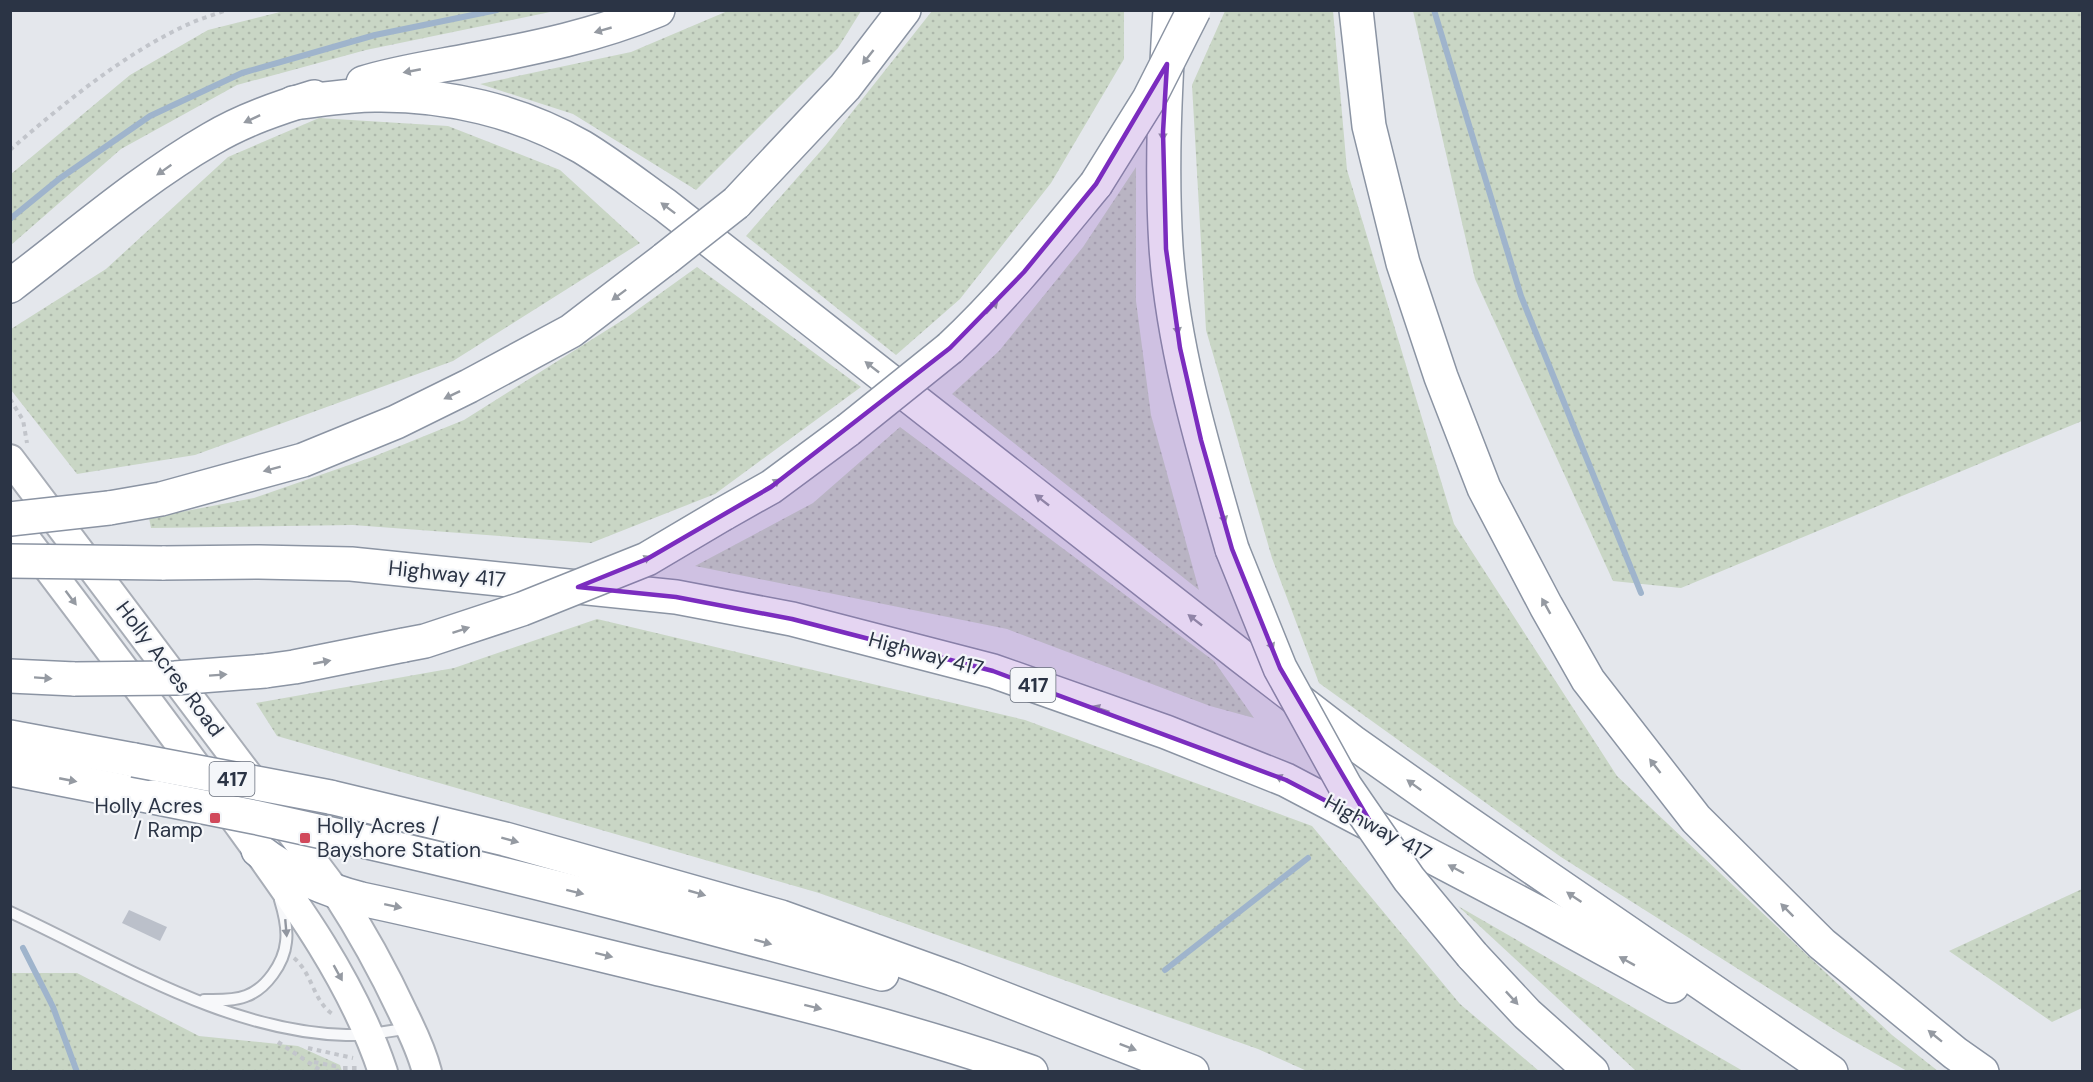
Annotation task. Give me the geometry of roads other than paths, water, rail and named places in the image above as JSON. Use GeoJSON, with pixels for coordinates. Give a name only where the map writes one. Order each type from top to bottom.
{"type":"FeatureCollection","features":[{"type":"Feature","properties":{"kind":"highway"},"geometry":{"type":"LineString","coordinates":[[10,286],[142,185],[213,138],[254,118],[370,81],[586,34],[658,10]]}},
{"type":"Feature","properties":{"kind":"highway"},"geometry":{"type":"LineString","coordinates":[[10,519],[109,508],[160,499],[303,460],[396,422],[469,387],[571,331],[736,203],[845,87],[904,10]]}},
{"type":"Feature","properties":{"kind":"highway"},"geometry":{"type":"LineString","coordinates":[[1170,10],[1163,132],[1166,249],[1180,348],[1201,440],[1232,549],[1280,668],[1345,786],[1409,879],[1472,955],[1527,1014],[1592,1071]]}},
{"type":"Feature","properties":{"kind":"highway"},"geometry":{"type":"LineString","coordinates":[[10,676],[75,679],[174,678],[294,667],[425,641],[522,609],[647,559],[771,487],[848,430],[979,322],[1024,272],[1096,184],[1149,99],[1194,10]]}},
{"type":"Feature","properties":{"kind":"highway"},"geometry":{"type":"LineString","coordinates":[[1356,10],[1369,126],[1403,263],[1441,377],[1484,488],[1588,680],[1696,819],[1822,944],[1955,1053],[1982,1071]]}},
{"type":"Feature","properties":{"kind":"highway"},"geometry":{"type":"LineString","coordinates":[[293,104],[372,94],[435,98],[495,110],[552,132],[582,148],[665,205],[1354,743],[1831,1071]]}},
{"type":"Feature","properties":{"kind":"highway","name":"Highway 417"},"geometry":{"type":"LineString","coordinates":[[10,561],[162,563],[259,561],[351,564],[676,597],[792,619],[993,671],[1166,732],[1286,780],[1537,912],[1825,1071]]}},
{"type":"Feature","properties":{"kind":"highway","name":"417"},"geometry":{"type":"LineString","coordinates":[[10,737],[330,797],[505,839],[781,917],[953,979],[1192,1071]]}},
{"type":"Feature","properties":{"kind":"highway"},"geometry":{"type":"LineString","coordinates":[[10,768],[254,817],[449,860],[647,910],[1074,1026]]}},
{"type":"Feature","properties":{"kind":"highway"},"geometry":{"type":"LineString","coordinates":[[265,860],[336,892],[837,1013],[936,1040],[1031,1071]]}},
{"type":"Feature","properties":{"kind":"main road","name":"Holly Acres Road"},"geometry":{"type":"LineString","coordinates":[[10,459],[336,892],[364,934],[410,1028],[427,1071]]}},
{"type":"Feature","properties":{"kind":"main road","name":"Holly Acres Road"},"geometry":{"type":"LineString","coordinates":[[10,519],[178,740],[265,860],[337,970],[373,1070]]}},
{"type":"Feature","properties":{"kind":"lane"},"geometry":{"type":"LineString","coordinates":[[195,1000],[229,1000],[247,996],[270,978],[284,950],[287,940],[285,918],[265,860]]}},
{"type":"Feature","properties":{"kind":"lane"},"geometry":{"type":"LineString","coordinates":[[10,912],[195,1000],[224,1010],[283,1026],[344,1035],[363,1047],[410,1028]]}},
{"type":"Feature","properties":{"kind":"waterway"},"geometry":{"type":"LineString","coordinates":[[10,219],[59,179],[150,116],[242,73],[375,35],[497,10]]}},
{"type":"Feature","properties":{"kind":"waterway"},"geometry":{"type":"LineString","coordinates":[[1434,10],[1521,296],[1641,593]]}},
{"type":"Feature","properties":{"kind":"waterway"},"geometry":{"type":"LineString","coordinates":[[1165,970],[1308,858]]}},
{"type":"Feature","properties":{"kind":"waterway"},"geometry":{"type":"LineString","coordinates":[[23,948],[53,1007],[77,1072]]}},
{"type":"Feature","properties":{"kind":"place","name":"Holly Acres / Ramp"},"geometry":{"type":"Point","coordinates":[215,818]}},
{"type":"Feature","properties":{"kind":"place","name":"Holly Acres / Bayshore Station"},"geometry":{"type":"Point","coordinates":[305,838]}}]}
